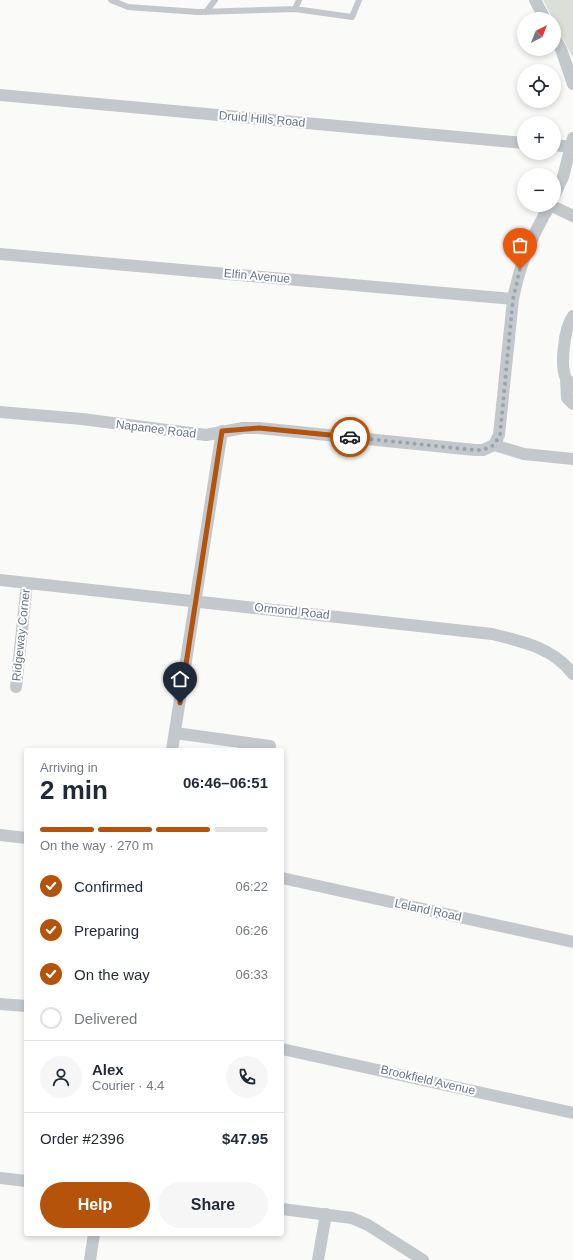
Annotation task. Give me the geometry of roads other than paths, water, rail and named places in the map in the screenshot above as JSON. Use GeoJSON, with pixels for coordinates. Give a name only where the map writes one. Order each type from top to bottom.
{"type":"FeatureCollection","features":[{"type":"Feature","properties":{"kind":"street"},"geometry":{"type":"LineString","coordinates":[[535,0],[541,12]]}},
{"type":"Feature","properties":{"kind":"street"},"geometry":{"type":"LineString","coordinates":[[561,49],[573,84]]}},
{"type":"Feature","properties":{"kind":"street","name":"Druid Hills Road"},"geometry":{"type":"LineString","coordinates":[[0,95],[517,142]]}},
{"type":"Feature","properties":{"kind":"street"},"geometry":{"type":"LineString","coordinates":[[561,144],[572,142],[561,181]]}},
{"type":"Feature","properties":{"kind":"street"},"geometry":{"type":"LineString","coordinates":[[561,210],[573,216]]}},
{"type":"Feature","properties":{"kind":"street"},"geometry":{"type":"LineString","coordinates":[[546,212],[533,235],[522,261],[513,299],[500,435],[494,445],[524,454],[573,459]]}},
{"type":"Feature","properties":{"kind":"street","name":"Elfin Avenue"},"geometry":{"type":"LineString","coordinates":[[0,254],[513,299]]}},
{"type":"Feature","properties":{"kind":"street"},"geometry":{"type":"LineString","coordinates":[[573,316],[566,328],[564,361],[570,382],[567,398],[573,404]]}},
{"type":"Feature","properties":{"kind":"street","name":"Napanee Road"},"geometry":{"type":"LineString","coordinates":[[0,412],[82,419],[206,435],[222,431],[259,428],[475,450],[483,450],[494,445]]}},
{"type":"Feature","properties":{"kind":"street"},"geometry":{"type":"LineString","coordinates":[[172,748],[195,601],[204,555],[222,431]]}},
{"type":"Feature","properties":{"kind":"street","name":"Ormond Road"},"geometry":{"type":"LineString","coordinates":[[0,580],[492,634],[520,640],[543,650],[559,659],[573,674]]}},
{"type":"Feature","properties":{"kind":"street","name":"Ridgeway Corner"},"geometry":{"type":"LineString","coordinates":[[16,687],[27,583]]}},
{"type":"Feature","properties":{"kind":"street"},"geometry":{"type":"LineString","coordinates":[[175,733],[270,746]]}},
{"type":"Feature","properties":{"kind":"street"},"geometry":{"type":"LineString","coordinates":[[0,835],[24,838]]}},
{"type":"Feature","properties":{"kind":"street","name":"Leland Road"},"geometry":{"type":"LineString","coordinates":[[284,878],[573,942]]}},
{"type":"Feature","properties":{"kind":"street"},"geometry":{"type":"LineString","coordinates":[[0,1004],[24,1006]]}},
{"type":"Feature","properties":{"kind":"street","name":"Brookfield Avenue"},"geometry":{"type":"LineString","coordinates":[[284,1049],[573,1113]]}},
{"type":"Feature","properties":{"kind":"street"},"geometry":{"type":"LineString","coordinates":[[0,1178],[24,1181]]}},
{"type":"Feature","properties":{"kind":"street"},"geometry":{"type":"LineString","coordinates":[[284,1208],[340,1215],[362,1222],[423,1260]]}},
{"type":"Feature","properties":{"kind":"street"},"geometry":{"type":"LineString","coordinates":[[318,1260],[326,1214]]}},
{"type":"Feature","properties":{"kind":"street"},"geometry":{"type":"LineString","coordinates":[[90,1260],[94,1236]]}},
{"type":"Feature","properties":{"kind":"lane"},"geometry":{"type":"LineString","coordinates":[[110,0],[128,7],[206,12],[295,9],[352,17],[359,0]]}},
{"type":"Feature","properties":{"kind":"lane"},"geometry":{"type":"LineString","coordinates":[[206,12],[215,0]]}},
{"type":"Feature","properties":{"kind":"lane"},"geometry":{"type":"LineString","coordinates":[[295,9],[299,0]]}}]}
